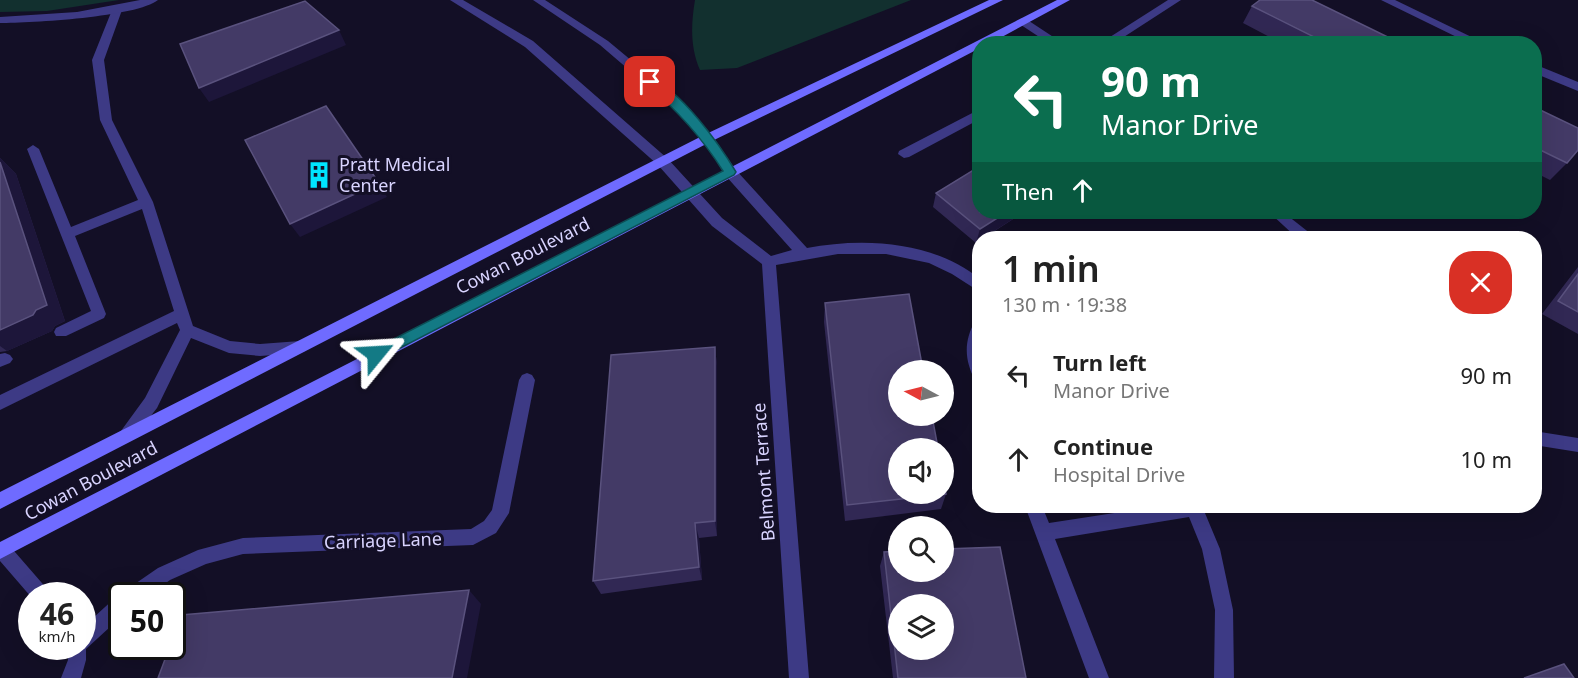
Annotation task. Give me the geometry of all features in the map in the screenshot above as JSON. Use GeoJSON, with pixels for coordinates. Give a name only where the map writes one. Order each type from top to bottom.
{"type":"FeatureCollection","features":[{"type":"Feature","properties":{"kind":"main road","name":"Cowan Boulevard"},"geometry":{"type":"LineString","coordinates":[[0,501],[708,138],[998,0]]}},
{"type":"Feature","properties":{"kind":"main road","name":"Cowan Boulevard"},"geometry":{"type":"LineString","coordinates":[[993,36],[1065,0]]}},
{"type":"Feature","properties":{"kind":"main road","name":"Cowan Boulevard"},"geometry":{"type":"LineString","coordinates":[[1,550],[972,47]]}},
{"type":"Feature","properties":{"kind":"street"},"geometry":{"type":"LineString","coordinates":[[0,20],[40,20],[117,10],[153,0]]}},
{"type":"Feature","properties":{"kind":"street"},"geometry":{"type":"LineString","coordinates":[[455,0],[529,44],[663,162],[717,222],[769,262],[804,254],[864,248],[898,250],[931,258],[956,268],[972,281]]}},
{"type":"Feature","properties":{"kind":"street"},"geometry":{"type":"LineString","coordinates":[[538,0],[567,17],[681,108],[708,138],[730,172],[804,254]]}},
{"type":"Feature","properties":{"kind":"street"},"geometry":{"type":"LineString","coordinates":[[1117,36],[1176,0]]}},
{"type":"Feature","properties":{"kind":"street"},"geometry":{"type":"LineString","coordinates":[[1386,0],[1464,36]]}},
{"type":"Feature","properties":{"kind":"street"},"geometry":{"type":"LineString","coordinates":[[117,10],[98,60],[106,120],[146,202],[187,330],[151,403],[126,435]]}},
{"type":"Feature","properties":{"kind":"street"},"geometry":{"type":"LineString","coordinates":[[1022,21],[1046,36]]}},
{"type":"Feature","properties":{"kind":"street"},"geometry":{"type":"LineString","coordinates":[[1542,71],[1578,87]]}},
{"type":"Feature","properties":{"kind":"street"},"geometry":{"type":"LineString","coordinates":[[904,154],[972,117]]}},
{"type":"Feature","properties":{"kind":"street"},"geometry":{"type":"LineString","coordinates":[[33,149],[99,314],[61,332]]}},
{"type":"Feature","properties":{"kind":"street"},"geometry":{"type":"LineString","coordinates":[[67,234],[146,202]]}},
{"type":"Feature","properties":{"kind":"street"},"geometry":{"type":"LineString","coordinates":[[1283,219],[1298,231]]}},
{"type":"Feature","properties":{"kind":"street","name":"Belmont Terrace"},"geometry":{"type":"LineString","coordinates":[[769,262],[799,678]]}},
{"type":"Feature","properties":{"kind":"street"},"geometry":{"type":"LineString","coordinates":[[0,403],[182,314]]}},
{"type":"Feature","properties":{"kind":"street"},"geometry":{"type":"LineString","coordinates":[[187,330],[229,347],[260,350],[300,347]]}},
{"type":"Feature","properties":{"kind":"street","name":"Carriage Lane"},"geometry":{"type":"LineString","coordinates":[[152,582],[194,560],[243,546],[473,537],[490,527],[500,513],[527,380]]}},
{"type":"Feature","properties":{"kind":"street"},"geometry":{"type":"LineString","coordinates":[[1542,439],[1578,445]]}},
{"type":"Feature","properties":{"kind":"street"},"geometry":{"type":"LineString","coordinates":[[1037,513],[1099,678]]}},
{"type":"Feature","properties":{"kind":"street"},"geometry":{"type":"LineString","coordinates":[[1045,532],[1158,513]]}},
{"type":"Feature","properties":{"kind":"street"},"geometry":{"type":"LineString","coordinates":[[1196,513],[1211,549],[1224,610],[1224,678]]}},
{"type":"Feature","properties":{"kind":"street"},"geometry":{"type":"LineString","coordinates":[[1,550],[30,582]]}},
{"type":"Feature","properties":{"kind":"street"},"geometry":{"type":"LineString","coordinates":[[96,628],[108,616]]}},
{"type":"Feature","properties":{"kind":"street"},"geometry":{"type":"LineString","coordinates":[[71,678],[76,660]]}},
{"type":"Feature","properties":{"kind":"green space"},"geometry":{"type":"Polygon","coordinates":[[[0,0],[119,0],[47,11],[0,12],[0,0]]]}},
{"type":"Feature","properties":{"kind":"green space"},"geometry":{"type":"Polygon","coordinates":[[[695,0],[911,0],[737,68],[700,70],[694,53],[692,35],[695,0]]]}},
{"type":"Feature","properties":{"kind":"building"},"geometry":{"type":"Polygon","coordinates":[[[1260,0],[1312,0],[1386,36],[1312,36],[1252,6],[1260,0]]]}},
{"type":"Feature","properties":{"kind":"building"},"geometry":{"type":"Polygon","coordinates":[[[305,1],[339,30],[199,88],[180,44],[305,1]]]}},
{"type":"Feature","properties":{"kind":"building","name":"Pratt Medical Center"},"geometry":{"type":"Polygon","coordinates":[[[326,106],[379,183],[290,224],[245,140],[326,106]]]}},
{"type":"Feature","properties":{"kind":"building"},"geometry":{"type":"Polygon","coordinates":[[[1542,111],[1578,128],[1578,150],[1567,163],[1542,151],[1542,111]]]}},
{"type":"Feature","properties":{"kind":"building"},"geometry":{"type":"Polygon","coordinates":[[[0,162],[47,305],[36,310],[33,315],[0,330],[0,162]]]}},
{"type":"Feature","properties":{"kind":"building"},"geometry":{"type":"Polygon","coordinates":[[[972,171],[972,219],[996,219],[980,229],[936,193],[972,171]]]}},
{"type":"Feature","properties":{"kind":"building"},"geometry":{"type":"Polygon","coordinates":[[[1578,274],[1578,312],[1558,301],[1578,274]]]}},
{"type":"Feature","properties":{"kind":"building"},"geometry":{"type":"Polygon","coordinates":[[[909,294],[921,360],[888,360],[888,426],[934,426],[936,438],[888,438],[888,500],[847,505],[825,303],[909,294]]]}},
{"type":"Feature","properties":{"kind":"building"},"geometry":{"type":"Polygon","coordinates":[[[715,347],[715,521],[695,523],[699,567],[593,581],[611,355],[715,347]]]}},
{"type":"Feature","properties":{"kind":"building"},"geometry":{"type":"Polygon","coordinates":[[[1000,547],[1026,678],[898,678],[896,660],[954,660],[954,594],[889,594],[884,552],[888,552],[888,582],[954,582],[954,549],[1000,547]]]}},
{"type":"Feature","properties":{"kind":"building"},"geometry":{"type":"Polygon","coordinates":[[[469,590],[452,678],[158,678],[165,660],[186,660],[186,615],[469,590]]]}},
{"type":"Feature","properties":{"kind":"building"},"geometry":{"type":"Polygon","coordinates":[[[1564,664],[1574,678],[1524,678],[1564,664]]]}},
{"type":"Feature","properties":{"kind":"place","name":"Pratt Medical Center"},"geometry":{"type":"Point","coordinates":[319,175]}},
{"type":"Feature","properties":{"kind":"route"},"geometry":{"type":"LineString","coordinates":[[376,354],[730,172],[708,138],[681,108],[650,82]]}}]}
